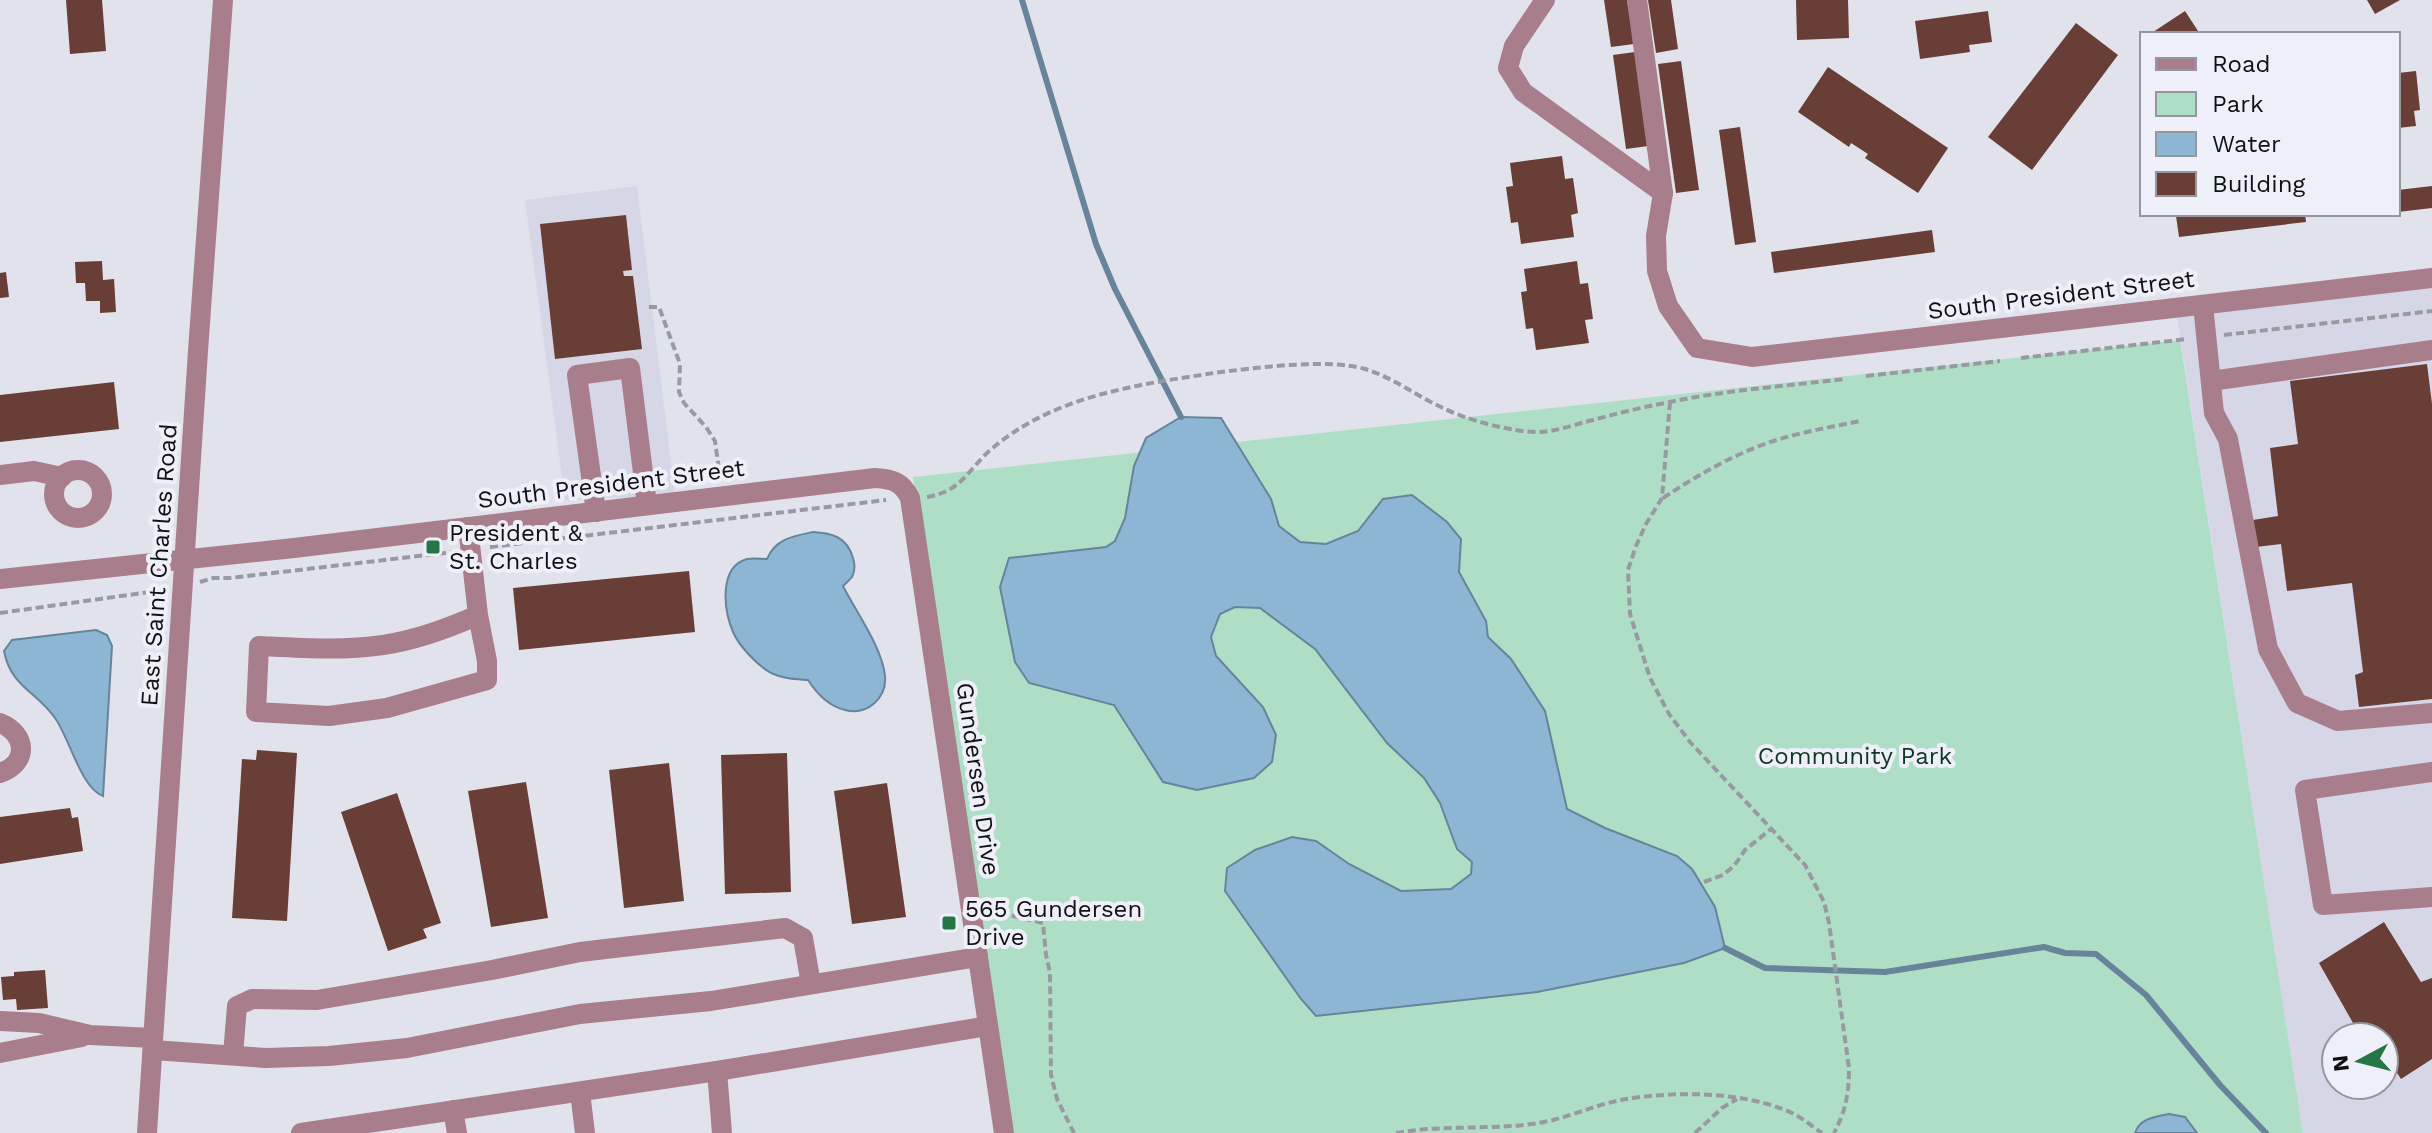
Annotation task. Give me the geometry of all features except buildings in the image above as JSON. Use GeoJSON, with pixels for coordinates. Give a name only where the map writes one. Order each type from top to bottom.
{"type":"FeatureCollection","features":[{"type":"Feature","properties":{"kind":"street","name":"East Saint Charles Road"},"geometry":{"type":"LineString","coordinates":[[147,1133],[223,0]]}},
{"type":"Feature","properties":{"kind":"street"},"geometry":{"type":"LineString","coordinates":[[1545,0],[1514,46],[1508,68],[1523,92],[1663,193]]}},
{"type":"Feature","properties":{"kind":"street"},"geometry":{"type":"LineString","coordinates":[[1637,0],[1663,193]]}},
{"type":"Feature","properties":{"kind":"street","name":"South President Street"},"geometry":{"type":"LineString","coordinates":[[1663,193],[1656,236],[1657,271],[1668,306],[1697,348],[1752,357],[2432,278]]}},
{"type":"Feature","properties":{"kind":"street"},"geometry":{"type":"LineString","coordinates":[[2203,305],[2214,413],[2228,439],[2268,649],[2297,703],[2338,721],[2432,713]]}},
{"type":"Feature","properties":{"kind":"street"},"geometry":{"type":"LineString","coordinates":[[2211,381],[2432,350]]}},
{"type":"Feature","properties":{"kind":"street"},"geometry":{"type":"LineString","coordinates":[[596,512],[577,375],[603,371],[630,368],[647,505]]}},
{"type":"Feature","properties":{"kind":"street"},"geometry":{"type":"LineString","coordinates":[[0,475],[34,471],[62,477]]}},
{"type":"Feature","properties":{"kind":"street","name":"South President Street"},"geometry":{"type":"LineString","coordinates":[[0,579],[875,478],[889,478],[894,491]]}},
{"type":"Feature","properties":{"kind":"street","name":"Gundersen Drive"},"geometry":{"type":"LineString","coordinates":[[894,491],[905,488],[910,498],[1004,1133]]}},
{"type":"Feature","properties":{"kind":"street"},"geometry":{"type":"LineString","coordinates":[[468,527],[487,680],[387,708],[329,716],[256,712],[259,646],[322,649],[384,645],[449,628],[478,615]]}},
{"type":"Feature","properties":{"kind":"street"},"geometry":{"type":"LineString","coordinates":[[0,723],[9,726],[18,735],[21,748],[14,767],[0,773]]}},
{"type":"Feature","properties":{"kind":"street"},"geometry":{"type":"LineString","coordinates":[[2432,772],[2305,790],[2323,905],[2432,897]]}},
{"type":"Feature","properties":{"kind":"street"},"geometry":{"type":"LineString","coordinates":[[233,1055],[237,1006],[252,999],[317,1000],[580,952],[785,928],[803,938],[811,984]]}},
{"type":"Feature","properties":{"kind":"street"},"geometry":{"type":"LineString","coordinates":[[0,1021],[39,1023],[90,1035],[233,1055],[266,1058],[329,1056],[407,1048],[580,1014],[711,1001],[978,957]]}},
{"type":"Feature","properties":{"kind":"street"},"geometry":{"type":"LineString","coordinates":[[301,1133],[717,1071],[988,1026]]}},
{"type":"Feature","properties":{"kind":"street"},"geometry":{"type":"LineString","coordinates":[[0,1053],[90,1035]]}},
{"type":"Feature","properties":{"kind":"street"},"geometry":{"type":"LineString","coordinates":[[717,1071],[722,1133]]}},
{"type":"Feature","properties":{"kind":"street"},"geometry":{"type":"LineString","coordinates":[[580,1092],[585,1133]]}},
{"type":"Feature","properties":{"kind":"street"},"geometry":{"type":"LineString","coordinates":[[453,1110],[457,1133]]}},
{"type":"Feature","properties":{"kind":"path"},"geometry":{"type":"LineString","coordinates":[[649,307],[659,307],[663,314],[680,364],[679,392],[684,403],[715,441],[720,484]]}},
{"type":"Feature","properties":{"kind":"path"},"geometry":{"type":"LineString","coordinates":[[1866,376],[2000,361]]}},
{"type":"Feature","properties":{"kind":"path"},"geometry":{"type":"LineString","coordinates":[[926,497],[953,489],[986,454],[1034,421],[1078,401],[1148,384],[1215,373],[1334,364],[1364,369],[1393,380],[1443,408],[1517,431],[1548,432],[1670,402],[1845,379]]}},
{"type":"Feature","properties":{"kind":"path"},"geometry":{"type":"LineString","coordinates":[[1662,498],[1670,402]]}},
{"type":"Feature","properties":{"kind":"path"},"geometry":{"type":"LineString","coordinates":[[1834,1133],[1845,1113],[1849,1068],[1824,902],[1805,865],[1690,742],[1669,714],[1650,678],[1638,643],[1630,614],[1628,570],[1646,524],[1662,498],[1712,467],[1764,445],[1860,421]]}},
{"type":"Feature","properties":{"kind":"path"},"geometry":{"type":"LineString","coordinates":[[485,548],[894,491]]}},
{"type":"Feature","properties":{"kind":"path"},"geometry":{"type":"LineString","coordinates":[[207,580],[456,551]]}},
{"type":"Feature","properties":{"kind":"path"},"geometry":{"type":"LineString","coordinates":[[0,613],[149,594]]}},
{"type":"Feature","properties":{"kind":"path"},"geometry":{"type":"LineString","coordinates":[[1704,882],[1723,875],[1745,850],[1771,829]]}},
{"type":"Feature","properties":{"kind":"path"},"geometry":{"type":"LineString","coordinates":[[1000,913],[1043,923],[1050,973],[1051,1075],[1057,1099],[1074,1133]]}},
{"type":"Feature","properties":{"kind":"path"},"geometry":{"type":"LineString","coordinates":[[1396,1133],[1542,1122],[1618,1101],[1650,1096],[1717,1096],[1761,1101],[1788,1111],[1822,1133]]}},
{"type":"Feature","properties":{"kind":"path"},"geometry":{"type":"LineString","coordinates":[[1695,1133],[1722,1108],[1739,1098]]}},
{"type":"Feature","properties":{"kind":"shaded area"},"geometry":{"type":"Polygon","coordinates":[[[637,186],[675,495],[565,500],[525,200],[637,186]]]}},
{"type":"Feature","properties":{"kind":"shaded area"},"geometry":{"type":"Polygon","coordinates":[[[2432,287],[2432,1133],[2303,1133],[2177,317],[2432,287]]]}},
{"type":"Feature","properties":{"kind":"green space","name":"Community Park"},"geometry":{"type":"Polygon","coordinates":[[[2180,340],[2303,1133],[1008,1133],[913,477],[2180,340]]]}},
{"type":"Feature","properties":{"kind":"water"},"geometry":{"type":"Polygon","coordinates":[[[1181,417],[1221,418],[1271,499],[1279,526],[1300,542],[1326,544],[1358,531],[1383,499],[1412,495],[1447,522],[1461,539],[1459,572],[1486,621],[1488,637],[1511,659],[1545,711],[1567,809],[1605,828],[1677,856],[1692,869],[1715,907],[1725,948],[1684,963],[1537,992],[1316,1016],[1225,891],[1227,868],[1255,850],[1292,837],[1316,841],[1349,864],[1401,891],[1451,889],[1471,874],[1472,862],[1457,849],[1440,803],[1424,778],[1387,743],[1315,649],[1260,608],[1235,607],[1220,614],[1211,637],[1216,656],[1263,707],[1276,735],[1272,762],[1254,778],[1197,790],[1163,782],[1114,705],[1029,683],[1015,662],[1000,587],[1009,558],[1106,547],[1115,541],[1125,518],[1134,466],[1146,438],[1181,417]]]}},
{"type":"Feature","properties":{"kind":"water"},"geometry":{"type":"Polygon","coordinates":[[[813,532],[843,541],[854,563],[852,577],[843,586],[874,642],[885,676],[883,691],[868,708],[853,711],[833,706],[819,695],[808,680],[780,676],[766,670],[744,649],[730,623],[726,591],[731,571],[747,559],[767,559],[780,543],[813,532]]]}},
{"type":"Feature","properties":{"kind":"water"},"geometry":{"type":"Polygon","coordinates":[[[96,630],[107,635],[112,646],[103,796],[88,783],[55,718],[12,673],[4,651],[12,640],[96,630]]]}},
{"type":"Feature","properties":{"kind":"water"},"geometry":{"type":"Polygon","coordinates":[[[2169,1114],[2185,1117],[2197,1133],[2135,1133],[2144,1121],[2169,1114]]]}},
{"type":"Feature","properties":{"kind":"waterway"},"geometry":{"type":"LineString","coordinates":[[1022,0],[1096,244],[1115,289],[1181,417]]}},
{"type":"Feature","properties":{"kind":"waterway"},"geometry":{"type":"LineString","coordinates":[[1725,948],[1765,968],[1885,972],[2044,947],[2065,953],[2096,954],[2146,995],[2220,1085],[2266,1133]]}},
{"type":"Feature","properties":{"kind":"place","name":"President & St. Charles"},"geometry":{"type":"Point","coordinates":[433,547]}},
{"type":"Feature","properties":{"kind":"place","name":"565 Gundersen Drive"},"geometry":{"type":"Point","coordinates":[949,923]}}]}
